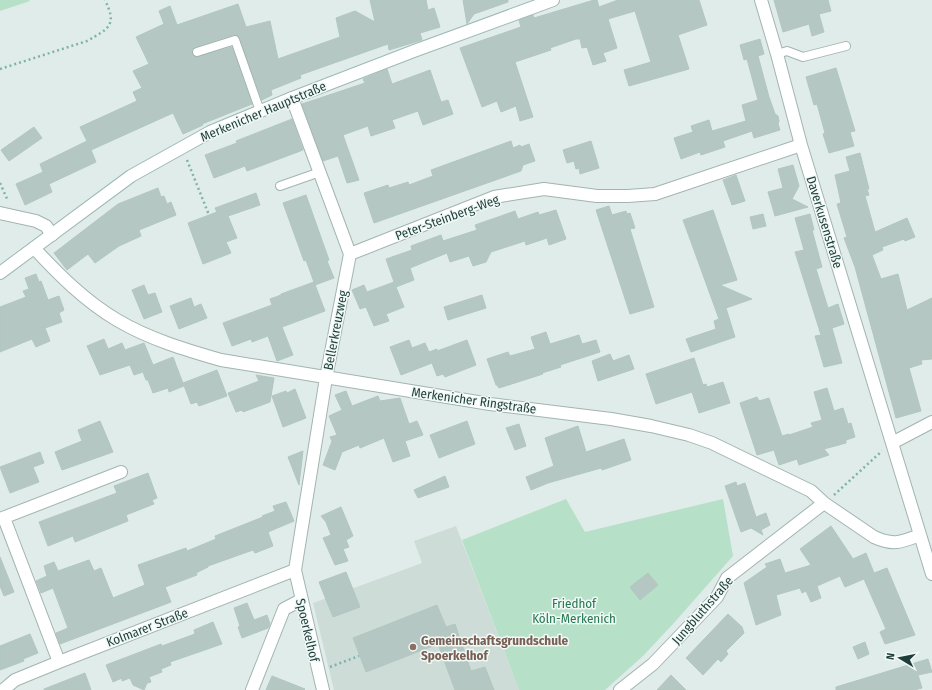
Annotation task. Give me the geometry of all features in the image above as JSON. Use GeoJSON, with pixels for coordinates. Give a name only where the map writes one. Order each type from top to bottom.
{"type":"FeatureCollection","features":[{"type":"Feature","properties":{"kind":"street","name":"Merkenicher Hauptstraße"},"geometry":{"type":"LineString","coordinates":[[0,273],[131,176],[210,132],[292,98],[414,51],[553,0]]}},
{"type":"Feature","properties":{"kind":"street","name":"Daverkusenstraße"},"geometry":{"type":"LineString","coordinates":[[761,0],[778,54],[801,145],[932,574]]}},
{"type":"Feature","properties":{"kind":"street"},"geometry":{"type":"LineString","coordinates":[[292,98],[350,254]]}},
{"type":"Feature","properties":{"kind":"street","name":"Peter-Steinberg-Weg"},"geometry":{"type":"LineString","coordinates":[[350,254],[494,197],[544,190],[597,196],[655,194],[801,145]]}},
{"type":"Feature","properties":{"kind":"street"},"geometry":{"type":"LineString","coordinates":[[0,213],[36,221],[46,226],[52,234]]}},
{"type":"Feature","properties":{"kind":"street","name":"Merkenicher Ringstraße"},"geometry":{"type":"LineString","coordinates":[[34,248],[52,268],[99,308],[136,330],[183,349],[222,360],[326,378],[490,404],[611,419],[689,435],[712,443],[810,491],[824,503],[882,541],[892,543],[902,542],[920,535]]}},
{"type":"Feature","properties":{"kind":"street","name":"Bellerkreuzweg"},"geometry":{"type":"LineString","coordinates":[[294,570],[326,378],[350,254]]}},
{"type":"Feature","properties":{"kind":"street"},"geometry":{"type":"LineString","coordinates":[[892,443],[932,422]]}},
{"type":"Feature","properties":{"kind":"street"},"geometry":{"type":"LineString","coordinates":[[59,662],[2,519],[121,472]]}},
{"type":"Feature","properties":{"kind":"street","name":"Jungbluthstraße"},"geometry":{"type":"LineString","coordinates":[[620,690],[653,664],[717,597],[727,578],[824,503]]}},
{"type":"Feature","properties":{"kind":"street","name":"Spoerkelhof"},"geometry":{"type":"LineString","coordinates":[[294,570],[323,690]]}},
{"type":"Feature","properties":{"kind":"street","name":"Kolmarer Straße"},"geometry":{"type":"LineString","coordinates":[[3,690],[15,680],[294,570]]}},
{"type":"Feature","properties":{"kind":"street"},"geometry":{"type":"LineString","coordinates":[[252,690],[284,610],[301,600]]}},
{"type":"Feature","properties":{"kind":"lane"},"geometry":{"type":"LineString","coordinates":[[197,52],[235,40],[260,111]]}},
{"type":"Feature","properties":{"kind":"lane"},"geometry":{"type":"LineString","coordinates":[[778,54],[787,52],[803,57],[846,46]]}},
{"type":"Feature","properties":{"kind":"lane"},"geometry":{"type":"LineString","coordinates":[[280,186],[320,172]]}},
{"type":"Feature","properties":{"kind":"path"},"geometry":{"type":"LineString","coordinates":[[0,69],[88,40],[98,35],[107,28],[111,19],[111,14],[105,0]]}},
{"type":"Feature","properties":{"kind":"path"},"geometry":{"type":"LineString","coordinates":[[182,148],[209,215]]}},
{"type":"Feature","properties":{"kind":"path"},"geometry":{"type":"LineString","coordinates":[[824,503],[892,443]]}},
{"type":"Feature","properties":{"kind":"path"},"geometry":{"type":"LineString","coordinates":[[318,672],[359,656]]}},
{"type":"Feature","properties":{"kind":"shaded area","name":"Gemeinschaftsgrundschule Spoerkelhof"},"geometry":{"type":"Polygon","coordinates":[[[456,526],[519,690],[334,690],[313,603],[422,563],[414,541],[456,526]]]}},
{"type":"Feature","properties":{"kind":"green space"},"geometry":{"type":"Polygon","coordinates":[[[0,0],[29,0],[30,1],[0,11],[0,0]]]}},
{"type":"Feature","properties":{"kind":"green space","name":"Friedhof Köln-Merkenich"},"geometry":{"type":"Polygon","coordinates":[[[566,499],[585,532],[723,499],[733,556],[643,656],[605,690],[519,690],[462,540],[566,499]]]}},
{"type":"Feature","properties":{"kind":"building"},"geometry":{"type":"Polygon","coordinates":[[[370,0],[426,0],[428,10],[434,8],[440,27],[420,33],[422,40],[389,50],[388,44],[300,75],[301,78],[271,90],[272,95],[262,100],[238,36],[233,35],[195,47],[192,53],[196,57],[232,47],[252,104],[202,124],[203,125],[183,134],[173,113],[91,150],[96,162],[49,184],[52,192],[25,205],[16,184],[43,172],[40,164],[87,141],[80,127],[137,101],[133,92],[142,88],[133,71],[149,64],[136,37],[164,24],[159,11],[170,6],[177,25],[238,4],[246,27],[270,21],[278,59],[340,37],[336,18],[355,11],[375,22],[370,0]]]}},
{"type":"Feature","properties":{"kind":"building"},"geometry":{"type":"Polygon","coordinates":[[[463,0],[508,0],[508,2],[474,14],[467,24],[463,0]]]}},
{"type":"Feature","properties":{"kind":"building"},"geometry":{"type":"Polygon","coordinates":[[[597,0],[599,7],[618,0],[699,0],[707,25],[678,35],[689,69],[629,86],[624,70],[651,62],[635,11],[608,19],[617,48],[603,53],[606,61],[593,65],[587,47],[582,48],[580,39],[576,39],[550,48],[551,50],[515,62],[533,117],[520,121],[516,106],[501,112],[497,101],[482,107],[460,48],[521,27],[519,20],[533,15],[534,18],[597,0]]]}},
{"type":"Feature","properties":{"kind":"building"},"geometry":{"type":"Polygon","coordinates":[[[774,0],[828,0],[831,11],[819,14],[824,32],[812,36],[809,24],[783,32],[774,0]]]}},
{"type":"Feature","properties":{"kind":"building"},"geometry":{"type":"Polygon","coordinates":[[[760,39],[764,54],[758,56],[769,97],[775,114],[778,116],[780,130],[754,138],[752,131],[723,141],[725,147],[701,155],[700,152],[681,159],[674,138],[693,132],[691,126],[709,120],[712,131],[746,121],[742,105],[758,100],[747,59],[744,60],[740,45],[760,39]]]}},
{"type":"Feature","properties":{"kind":"building"},"geometry":{"type":"Polygon","coordinates":[[[836,68],[855,131],[850,132],[854,146],[829,153],[823,134],[825,133],[817,104],[814,105],[806,77],[836,68]]]}},
{"type":"Feature","properties":{"kind":"building"},"geometry":{"type":"Polygon","coordinates":[[[387,69],[392,84],[430,70],[441,102],[448,100],[453,114],[423,125],[418,111],[392,120],[395,128],[371,136],[368,126],[343,135],[359,180],[347,183],[338,156],[323,161],[302,104],[365,83],[363,79],[387,69]]]}},
{"type":"Feature","properties":{"kind":"building"},"geometry":{"type":"Polygon","coordinates":[[[292,119],[303,150],[247,171],[245,166],[214,178],[205,155],[292,119]]]}},
{"type":"Feature","properties":{"kind":"building"},"geometry":{"type":"Polygon","coordinates":[[[34,127],[42,138],[9,161],[1,150],[34,127]]]}},
{"type":"Feature","properties":{"kind":"building"},"geometry":{"type":"Polygon","coordinates":[[[511,141],[513,148],[520,145],[521,147],[529,144],[535,161],[523,165],[521,171],[374,223],[364,193],[388,185],[389,188],[408,182],[409,185],[433,176],[431,170],[511,141]]]}},
{"type":"Feature","properties":{"kind":"building"},"geometry":{"type":"Polygon","coordinates":[[[591,141],[599,168],[580,174],[579,168],[576,169],[574,161],[567,163],[563,150],[591,141]]]}},
{"type":"Feature","properties":{"kind":"building"},"geometry":{"type":"Polygon","coordinates":[[[860,153],[869,189],[867,189],[869,195],[865,196],[875,232],[907,218],[915,237],[905,241],[904,239],[882,247],[883,250],[872,255],[881,279],[898,274],[907,310],[932,298],[932,359],[921,360],[922,364],[909,368],[921,411],[896,418],[855,267],[844,238],[847,237],[837,204],[841,203],[835,175],[850,171],[846,157],[860,153]]]}},
{"type":"Feature","properties":{"kind":"building"},"geometry":{"type":"Polygon","coordinates":[[[793,165],[799,186],[792,199],[808,207],[775,216],[768,192],[783,188],[778,169],[793,165]]]}},
{"type":"Feature","properties":{"kind":"building"},"geometry":{"type":"Polygon","coordinates":[[[736,175],[745,201],[732,205],[723,180],[736,175]]]}},
{"type":"Feature","properties":{"kind":"building"},"geometry":{"type":"Polygon","coordinates":[[[158,188],[161,197],[164,196],[167,204],[171,202],[176,215],[139,230],[141,236],[119,246],[95,263],[88,254],[67,270],[54,253],[118,204],[158,188]]]}},
{"type":"Feature","properties":{"kind":"building"},"geometry":{"type":"Polygon","coordinates":[[[256,193],[260,205],[228,216],[237,238],[226,242],[231,253],[203,264],[188,223],[217,212],[215,208],[256,193]]]}},
{"type":"Feature","properties":{"kind":"building"},"geometry":{"type":"Polygon","coordinates":[[[306,195],[334,278],[315,285],[306,260],[304,261],[283,203],[306,195]]]}},
{"type":"Feature","properties":{"kind":"building"},"geometry":{"type":"Polygon","coordinates":[[[609,206],[612,215],[626,211],[627,214],[630,213],[635,228],[630,229],[654,307],[630,314],[596,210],[609,206]]]}},
{"type":"Feature","properties":{"kind":"building"},"geometry":{"type":"Polygon","coordinates":[[[556,210],[566,239],[549,245],[547,238],[526,245],[525,241],[491,252],[486,262],[473,266],[469,256],[450,262],[447,253],[410,268],[414,280],[396,287],[404,307],[386,314],[389,321],[374,326],[366,307],[360,309],[352,290],[364,285],[367,292],[394,282],[386,259],[412,250],[411,246],[441,235],[443,241],[477,230],[475,225],[515,211],[518,219],[538,212],[539,215],[556,210]]]}},
{"type":"Feature","properties":{"kind":"building"},"geometry":{"type":"Polygon","coordinates":[[[713,210],[737,280],[720,285],[752,299],[726,308],[735,337],[691,352],[686,339],[716,329],[714,321],[719,319],[683,220],[713,210]]]}},
{"type":"Feature","properties":{"kind":"building"},"geometry":{"type":"Polygon","coordinates":[[[763,214],[766,226],[753,229],[750,217],[763,214]]]}},
{"type":"Feature","properties":{"kind":"building"},"geometry":{"type":"Polygon","coordinates":[[[810,214],[814,230],[812,230],[822,267],[816,269],[828,308],[838,304],[844,324],[832,328],[842,363],[824,367],[815,336],[821,335],[795,252],[804,250],[795,218],[810,214]]]}},
{"type":"Feature","properties":{"kind":"building"},"geometry":{"type":"Polygon","coordinates":[[[36,274],[39,282],[41,281],[48,300],[59,296],[64,310],[59,313],[62,322],[45,328],[50,341],[36,347],[32,339],[0,352],[0,307],[26,297],[23,291],[29,289],[25,278],[36,274]]]}},
{"type":"Feature","properties":{"kind":"building"},"geometry":{"type":"Polygon","coordinates":[[[314,282],[325,311],[282,327],[293,355],[277,361],[268,336],[252,342],[251,339],[232,346],[223,323],[272,305],[270,299],[314,282]]]}},
{"type":"Feature","properties":{"kind":"building"},"geometry":{"type":"Polygon","coordinates":[[[144,285],[148,295],[155,293],[162,312],[144,319],[132,290],[144,285]]]}},
{"type":"Feature","properties":{"kind":"building"},"geometry":{"type":"Polygon","coordinates":[[[482,295],[486,308],[448,320],[444,307],[482,295]]]}},
{"type":"Feature","properties":{"kind":"building"},"geometry":{"type":"Polygon","coordinates":[[[191,298],[194,307],[201,304],[207,318],[179,329],[170,306],[191,298]]]}},
{"type":"Feature","properties":{"kind":"building"},"geometry":{"type":"Polygon","coordinates":[[[546,332],[550,344],[579,335],[582,344],[596,340],[600,352],[560,365],[561,367],[542,373],[543,374],[499,388],[496,385],[487,359],[508,352],[510,356],[535,349],[531,337],[546,332]]]}},
{"type":"Feature","properties":{"kind":"building"},"geometry":{"type":"Polygon","coordinates":[[[104,339],[108,349],[122,343],[125,350],[144,343],[153,365],[173,357],[184,386],[169,392],[168,388],[153,393],[143,372],[134,375],[130,365],[100,375],[87,346],[104,339]]]}},
{"type":"Feature","properties":{"kind":"building"},"geometry":{"type":"Polygon","coordinates":[[[409,340],[412,348],[425,343],[429,352],[437,349],[437,351],[467,340],[476,365],[445,377],[443,374],[437,376],[432,363],[401,375],[390,347],[409,340]]]}},
{"type":"Feature","properties":{"kind":"building"},"geometry":{"type":"Polygon","coordinates":[[[610,354],[613,361],[629,355],[634,369],[598,381],[592,361],[610,354]]]}},
{"type":"Feature","properties":{"kind":"building"},"geometry":{"type":"Polygon","coordinates":[[[694,358],[703,385],[706,384],[707,387],[723,382],[730,403],[699,413],[692,392],[656,404],[646,374],[694,358]]]}},
{"type":"Feature","properties":{"kind":"building"},"geometry":{"type":"Polygon","coordinates":[[[217,370],[227,396],[199,406],[197,402],[191,404],[183,383],[217,370]]]}},
{"type":"Feature","properties":{"kind":"building"},"geometry":{"type":"Polygon","coordinates":[[[256,375],[274,378],[270,402],[243,412],[242,410],[236,412],[228,393],[259,381],[256,375]]]}},
{"type":"Feature","properties":{"kind":"building"},"geometry":{"type":"Polygon","coordinates":[[[827,388],[834,411],[843,408],[848,424],[851,423],[855,437],[846,440],[846,443],[824,449],[829,455],[799,465],[797,459],[779,465],[774,450],[757,455],[740,403],[757,397],[759,401],[769,398],[782,436],[789,435],[813,427],[811,423],[822,420],[814,392],[827,388]]]}},
{"type":"Feature","properties":{"kind":"building"},"geometry":{"type":"Polygon","coordinates":[[[295,389],[306,418],[283,427],[272,396],[286,391],[287,393],[295,389]]]}},
{"type":"Feature","properties":{"kind":"building"},"geometry":{"type":"Polygon","coordinates":[[[346,391],[352,406],[378,396],[380,401],[400,398],[409,424],[417,421],[423,435],[405,441],[410,456],[393,462],[384,438],[360,448],[359,445],[342,452],[335,470],[323,465],[332,441],[330,437],[337,435],[329,416],[342,410],[335,395],[346,391]]]}},
{"type":"Feature","properties":{"kind":"building"},"geometry":{"type":"Polygon","coordinates":[[[100,421],[113,452],[62,470],[55,452],[82,441],[78,430],[100,421]]]}},
{"type":"Feature","properties":{"kind":"building"},"geometry":{"type":"Polygon","coordinates":[[[467,421],[475,444],[439,458],[430,435],[467,421]]]}},
{"type":"Feature","properties":{"kind":"building"},"geometry":{"type":"Polygon","coordinates":[[[519,424],[526,446],[515,450],[506,428],[519,424]]]}},
{"type":"Feature","properties":{"kind":"building"},"geometry":{"type":"Polygon","coordinates":[[[578,426],[586,452],[624,439],[631,460],[602,470],[601,468],[548,483],[531,490],[526,477],[554,466],[545,438],[578,426]]]}},
{"type":"Feature","properties":{"kind":"building"},"geometry":{"type":"Polygon","coordinates":[[[303,451],[299,485],[288,457],[303,451]]]}},
{"type":"Feature","properties":{"kind":"building"},"geometry":{"type":"Polygon","coordinates":[[[40,452],[44,463],[33,467],[39,482],[10,493],[0,467],[40,452]]]}},
{"type":"Feature","properties":{"kind":"building"},"geometry":{"type":"Polygon","coordinates":[[[148,473],[157,498],[152,500],[154,504],[126,515],[128,521],[75,542],[73,536],[48,546],[39,522],[117,493],[114,486],[148,473]]]}},
{"type":"Feature","properties":{"kind":"building"},"geometry":{"type":"Polygon","coordinates":[[[445,476],[449,487],[418,498],[414,490],[445,476]]]}},
{"type":"Feature","properties":{"kind":"building"},"geometry":{"type":"Polygon","coordinates":[[[736,482],[737,486],[745,483],[756,517],[766,513],[770,525],[761,530],[763,535],[751,528],[741,532],[725,486],[736,482]]]}},
{"type":"Feature","properties":{"kind":"building"},"geometry":{"type":"Polygon","coordinates":[[[286,502],[294,521],[268,532],[273,546],[255,553],[253,550],[208,566],[196,573],[197,575],[165,587],[171,602],[60,644],[56,633],[68,628],[53,588],[41,593],[36,581],[47,576],[44,566],[54,562],[58,571],[89,560],[94,571],[101,568],[113,598],[145,585],[138,565],[186,548],[187,551],[216,539],[215,536],[263,517],[262,516],[275,511],[273,506],[286,502]]]}},
{"type":"Feature","properties":{"kind":"building"},"geometry":{"type":"Polygon","coordinates":[[[341,507],[353,536],[346,540],[349,547],[343,549],[348,561],[335,565],[323,538],[331,535],[326,522],[321,516],[341,507]]]}},
{"type":"Feature","properties":{"kind":"building"},"geometry":{"type":"Polygon","coordinates":[[[831,526],[853,559],[866,553],[874,573],[887,568],[915,635],[885,644],[880,632],[886,629],[864,579],[845,587],[840,576],[817,586],[821,598],[811,602],[806,591],[802,593],[800,588],[776,595],[781,615],[756,625],[744,583],[767,567],[765,564],[780,559],[785,573],[811,565],[800,549],[831,526]]]}},
{"type":"Feature","properties":{"kind":"building"},"geometry":{"type":"Polygon","coordinates":[[[0,557],[14,592],[4,596],[0,586],[0,557]]]}},
{"type":"Feature","properties":{"kind":"building"},"geometry":{"type":"Polygon","coordinates":[[[346,572],[360,607],[333,617],[319,582],[346,572]]]}},
{"type":"Feature","properties":{"kind":"building"},"geometry":{"type":"Polygon","coordinates":[[[648,573],[658,585],[640,600],[630,587],[648,573]]]}},
{"type":"Feature","properties":{"kind":"building"},"geometry":{"type":"Polygon","coordinates":[[[247,603],[254,620],[267,615],[270,624],[268,628],[242,638],[234,608],[247,603]]]}},
{"type":"Feature","properties":{"kind":"building"},"geometry":{"type":"Polygon","coordinates":[[[437,605],[446,627],[455,624],[471,671],[485,667],[494,690],[455,690],[438,644],[366,672],[353,638],[437,605]]]}},
{"type":"Feature","properties":{"kind":"building"},"geometry":{"type":"Polygon","coordinates":[[[728,614],[742,627],[744,633],[726,651],[728,654],[721,662],[718,659],[703,675],[686,658],[728,614]]]}},
{"type":"Feature","properties":{"kind":"building"},"geometry":{"type":"Polygon","coordinates":[[[213,622],[222,644],[170,662],[171,665],[161,669],[162,672],[149,677],[151,682],[147,683],[144,690],[133,685],[130,678],[122,681],[122,678],[113,682],[106,665],[161,644],[162,646],[195,634],[194,630],[213,622]]]}},
{"type":"Feature","properties":{"kind":"building"},"geometry":{"type":"Polygon","coordinates":[[[30,634],[38,653],[23,659],[24,661],[0,670],[0,646],[30,634]]]}},
{"type":"Feature","properties":{"kind":"building"},"geometry":{"type":"Polygon","coordinates":[[[865,642],[869,654],[858,659],[853,647],[865,642]]]}},
{"type":"Feature","properties":{"kind":"building"},"geometry":{"type":"Polygon","coordinates":[[[928,659],[932,672],[918,675],[922,688],[914,690],[836,690],[836,687],[928,659]]]}},
{"type":"Feature","properties":{"kind":"building"},"geometry":{"type":"Polygon","coordinates":[[[85,673],[91,690],[44,690],[44,689],[85,673]]]}},
{"type":"Feature","properties":{"kind":"building"},"geometry":{"type":"Polygon","coordinates":[[[671,675],[686,690],[657,690],[671,675]]]}},
{"type":"Feature","properties":{"kind":"building"},"geometry":{"type":"Polygon","coordinates":[[[272,676],[305,689],[266,690],[272,676]]]}},
{"type":"Feature","properties":{"kind":"place","name":"Gemeinschaftsgrundschule Spoerkelhof"},"geometry":{"type":"Point","coordinates":[413,647]}}]}
